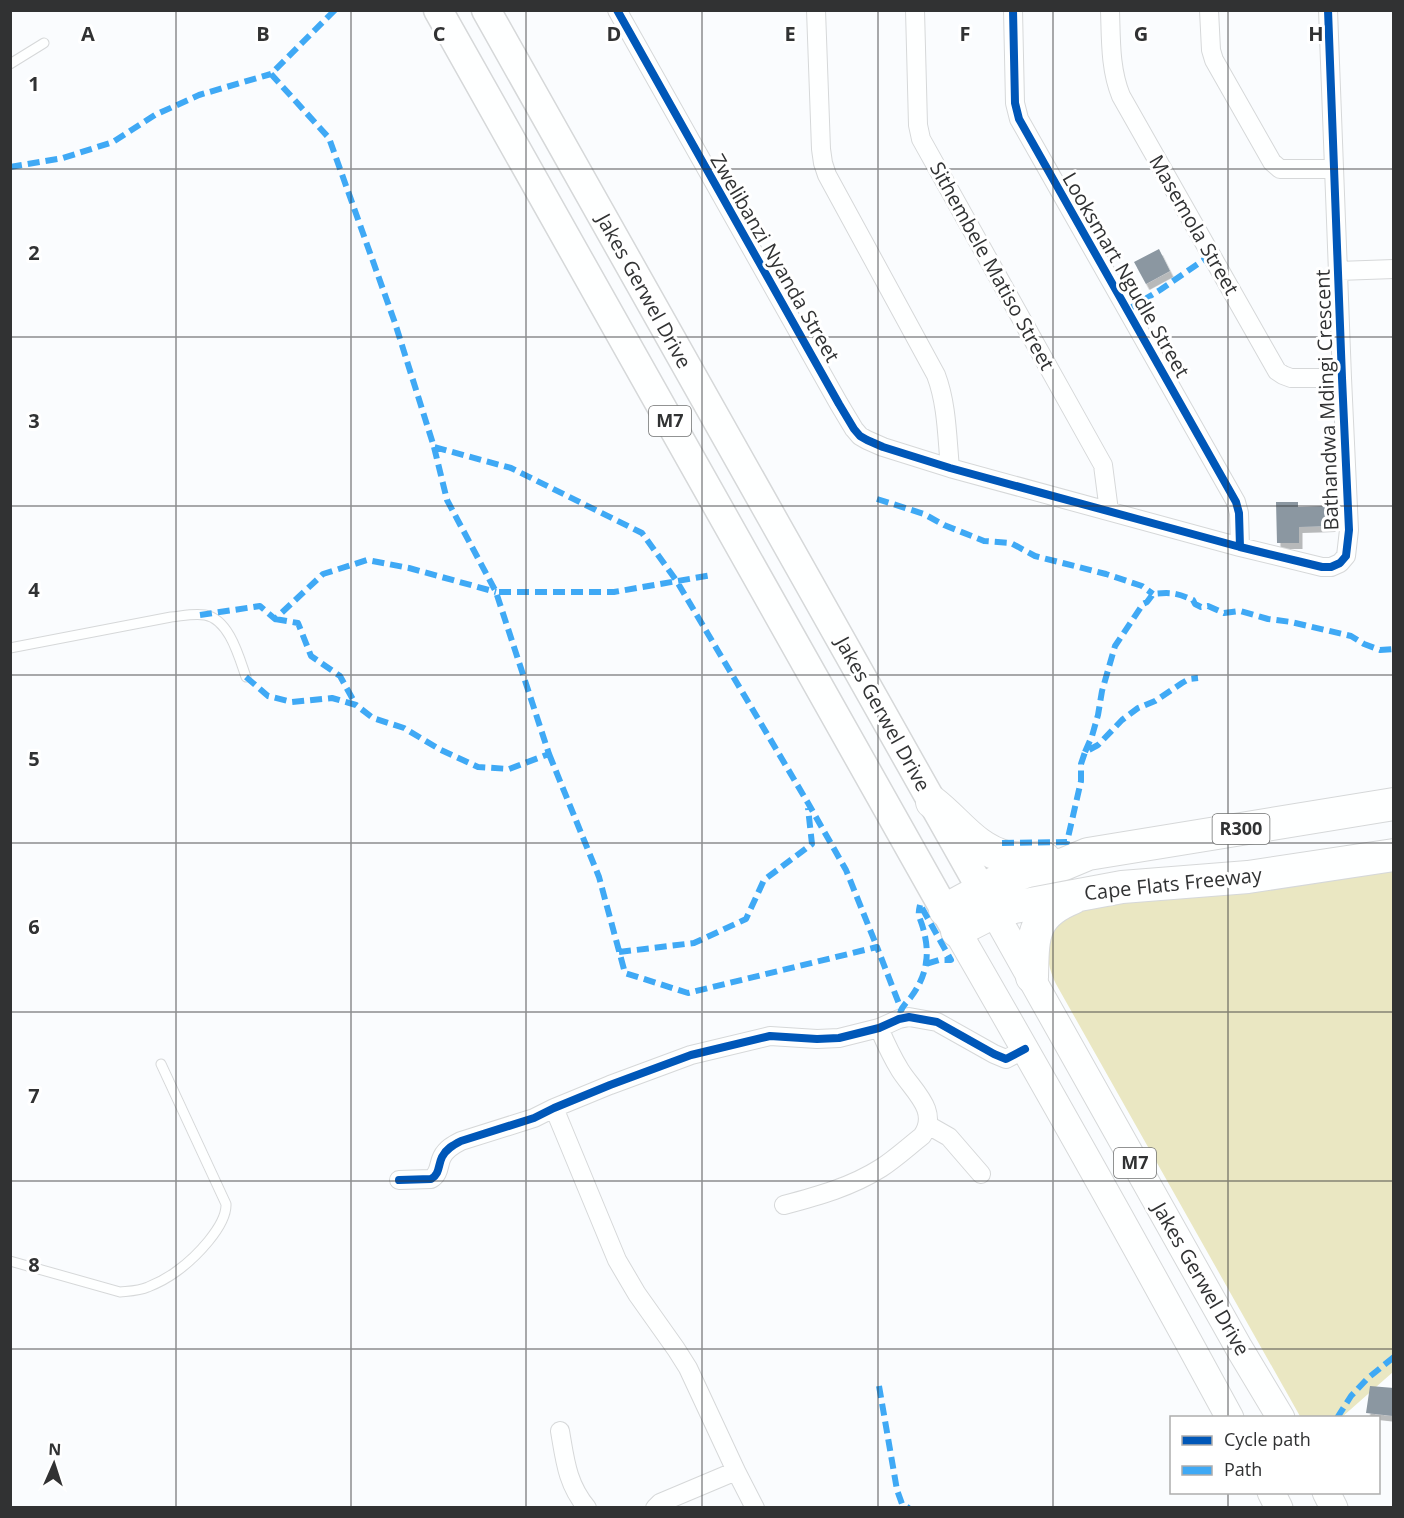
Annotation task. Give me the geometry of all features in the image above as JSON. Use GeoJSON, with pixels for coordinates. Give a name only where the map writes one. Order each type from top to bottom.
{"type":"FeatureCollection","features":[{"type":"Feature","properties":{"kind":"highway","name":"Jakes Gerwel Drive"},"geometry":{"type":"LineString","coordinates":[[438,10],[951,921]]}},
{"type":"Feature","properties":{"kind":"highway","name":"Jakes Gerwel Drive"},"geometry":{"type":"LineString","coordinates":[[486,10],[988,901]]}},
{"type":"Feature","properties":{"kind":"highway"},"geometry":{"type":"LineString","coordinates":[[932,802],[946,812],[974,840],[996,854],[1009,858],[1029,859],[1089,854]]}},
{"type":"Feature","properties":{"kind":"highway","name":"Cape Flats Freeway"},"geometry":{"type":"LineString","coordinates":[[951,921],[988,901],[1014,875],[1064,864],[1089,854],[1394,804]]}},
{"type":"Feature","properties":{"kind":"highway","name":"Cape Flats Freeway"},"geometry":{"type":"LineString","coordinates":[[988,901],[1024,904],[1122,887],[1248,877],[1394,855]]}},
{"type":"Feature","properties":{"kind":"highway"},"geometry":{"type":"LineString","coordinates":[[1032,977],[1033,940],[1038,925],[1054,908],[1088,892]]}},
{"type":"Feature","properties":{"kind":"main road","name":"Jakes Gerwel Drive"},"geometry":{"type":"LineString","coordinates":[[988,901],[1239,1348],[1280,1416]]}},
{"type":"Feature","properties":{"kind":"main road","name":"Jakes Gerwel Drive"},"geometry":{"type":"LineString","coordinates":[[951,921],[1025,1048],[1229,1416]]}},
{"type":"Feature","properties":{"kind":"main road"},"geometry":{"type":"LineString","coordinates":[[1272,1494],[1279,1508]]}},
{"type":"Feature","properties":{"kind":"main road"},"geometry":{"type":"LineString","coordinates":[[1327,1494],[1334,1508]]}},
{"type":"Feature","properties":{"kind":"street","name":"Zwelibanzi Nyanda Street"},"geometry":{"type":"LineString","coordinates":[[617,10],[854,429],[867,440],[883,447],[950,468]]}},
{"type":"Feature","properties":{"kind":"street"},"geometry":{"type":"LineString","coordinates":[[816,10],[823,163],[827,176],[936,375],[944,410],[950,468]]}},
{"type":"Feature","properties":{"kind":"street","name":"Sithembele Matiso Street"},"geometry":{"type":"LineString","coordinates":[[915,10],[918,125],[921,139],[1103,465],[1108,511]]}},
{"type":"Feature","properties":{"kind":"street","name":"Looksmart Ngudle Street"},"geometry":{"type":"LineString","coordinates":[[1013,10],[1015,103],[1019,119],[1236,502],[1239,513],[1240,547]]}},
{"type":"Feature","properties":{"kind":"street","name":"Masemola Street"},"geometry":{"type":"LineString","coordinates":[[1110,10],[1112,65],[1115,82],[1121,96],[1277,371],[1291,378],[1342,378]]}},
{"type":"Feature","properties":{"kind":"street"},"geometry":{"type":"LineString","coordinates":[[1209,10],[1211,50],[1214,60],[1272,162],[1280,169],[1334,169]]}},
{"type":"Feature","properties":{"kind":"street","name":"Bathandwa Mdingi Crescent"},"geometry":{"type":"LineString","coordinates":[[950,468],[1322,567],[1331,567],[1340,563],[1346,556],[1349,530],[1328,10]]}},
{"type":"Feature","properties":{"kind":"street"},"geometry":{"type":"LineString","coordinates":[[1338,271],[1394,269]]}},
{"type":"Feature","properties":{"kind":"street"},"geometry":{"type":"LineString","coordinates":[[399,1180],[431,1179],[437,1174],[443,1154],[461,1141],[534,1118],[610,1085],[691,1055],[770,1036],[839,1038],[879,1028],[909,1017],[937,1022],[1006,1059],[1025,1048]]}},
{"type":"Feature","properties":{"kind":"street"},"geometry":{"type":"LineString","coordinates":[[784,1205],[834,1191],[853,1183],[882,1168],[922,1137],[928,1125],[924,1103],[901,1073],[879,1028]]}},
{"type":"Feature","properties":{"kind":"street"},"geometry":{"type":"LineString","coordinates":[[554,1108],[617,1260],[637,1294],[688,1368],[755,1508]]}},
{"type":"Feature","properties":{"kind":"street"},"geometry":{"type":"LineString","coordinates":[[928,1125],[949,1137],[981,1174]]}},
{"type":"Feature","properties":{"kind":"street"},"geometry":{"type":"LineString","coordinates":[[560,1431],[568,1474],[574,1490],[587,1508]]}},
{"type":"Feature","properties":{"kind":"street"},"geometry":{"type":"LineString","coordinates":[[654,1508],[660,1503],[736,1471]]}},
{"type":"Feature","properties":{"kind":"lane"},"geometry":{"type":"LineString","coordinates":[[10,64],[44,43]]}},
{"type":"Feature","properties":{"kind":"lane"},"geometry":{"type":"LineString","coordinates":[[10,648],[171,617],[208,615],[229,634],[246,677]]}},
{"type":"Feature","properties":{"kind":"lane"},"geometry":{"type":"LineString","coordinates":[[10,1261],[120,1292],[148,1287],[177,1271],[210,1239],[226,1214],[226,1204],[161,1064]]}},
{"type":"Feature","properties":{"kind":"shaded area"},"geometry":{"type":"Polygon","coordinates":[[[1393,869],[1393,1372],[1343,1416],[1300,1416],[1056,984],[1050,970],[1049,938],[1056,924],[1077,905],[1393,869]]]}},
{"type":"Feature","properties":{"kind":"building"},"geometry":{"type":"Polygon","coordinates":[[[1159,249],[1170,271],[1146,284],[1134,262],[1159,249]]]}},
{"type":"Feature","properties":{"kind":"building"},"geometry":{"type":"Polygon","coordinates":[[[1276,502],[1298,502],[1298,507],[1332,506],[1332,526],[1299,527],[1299,543],[1277,543],[1276,502]]]}},
{"type":"Feature","properties":{"kind":"building"},"geometry":{"type":"Polygon","coordinates":[[[1370,1386],[1394,1388],[1393,1416],[1366,1413],[1370,1386]]]}},
{"type":"Feature","properties":{"kind":"marked path"},"geometry":{"type":"LineString","coordinates":[[335,10],[271,74],[329,138],[395,323],[434,447],[511,468],[642,533],[676,580],[808,803],[846,870],[877,947]]}},
{"type":"Feature","properties":{"kind":"marked path"},"geometry":{"type":"LineString","coordinates":[[10,167],[63,158],[113,142],[155,115],[199,95],[271,74]]}},
{"type":"Feature","properties":{"kind":"marked path"},"geometry":{"type":"LineString","coordinates":[[1127,310],[1211,255]]}},
{"type":"Feature","properties":{"kind":"marked path"},"geometry":{"type":"LineString","coordinates":[[434,447],[447,500],[496,592]]}},
{"type":"Feature","properties":{"kind":"marked path"},"geometry":{"type":"LineString","coordinates":[[877,499],[924,514],[944,525],[984,541],[1011,543],[1035,556],[1106,574],[1142,586],[1153,594]]}},
{"type":"Feature","properties":{"kind":"marked path"},"geometry":{"type":"LineString","coordinates":[[200,615],[260,606],[275,619],[323,574],[367,560],[409,568],[496,592]]}},
{"type":"Feature","properties":{"kind":"marked path"},"geometry":{"type":"LineString","coordinates":[[246,677],[268,696],[292,702],[332,698],[356,705],[373,718],[404,728],[439,749],[478,767],[509,769],[549,754],[496,592],[614,592],[712,575]]}},
{"type":"Feature","properties":{"kind":"marked path"},"geometry":{"type":"LineString","coordinates":[[1085,752],[1098,715],[1102,691],[1115,646],[1143,604],[1153,594],[1178,594],[1193,600],[1201,607],[1208,606],[1224,613],[1240,611],[1351,636],[1380,650],[1394,649]]}},
{"type":"Feature","properties":{"kind":"marked path"},"geometry":{"type":"LineString","coordinates":[[275,619],[298,623],[311,656],[340,676],[356,705]]}},
{"type":"Feature","properties":{"kind":"marked path"},"geometry":{"type":"LineString","coordinates":[[1002,843],[1067,842],[1085,752],[1098,745],[1122,720],[1138,708],[1155,701],[1189,679],[1198,678]]}},
{"type":"Feature","properties":{"kind":"marked path"},"geometry":{"type":"LineString","coordinates":[[549,754],[599,877],[625,973],[688,993],[877,947],[901,1009]]}},
{"type":"Feature","properties":{"kind":"marked path"},"geometry":{"type":"LineString","coordinates":[[619,952],[694,943],[746,919],[764,880],[812,844],[808,808]]}},
{"type":"Feature","properties":{"kind":"marked path"},"geometry":{"type":"LineString","coordinates":[[900,1013],[919,985],[925,967],[927,954],[919,915],[920,905]]}},
{"type":"Feature","properties":{"kind":"marked path"},"geometry":{"type":"LineString","coordinates":[[922,908],[951,960],[939,960],[926,964]]}},
{"type":"Feature","properties":{"kind":"marked path"},"geometry":{"type":"LineString","coordinates":[[1338,1416],[1351,1396],[1368,1378],[1394,1357]]}},
{"type":"Feature","properties":{"kind":"marked path"},"geometry":{"type":"LineString","coordinates":[[879,1386],[897,1490],[902,1504],[909,1508]]}},
{"type":"Feature","properties":{"kind":"cycle path"},"geometry":{"type":"LineString","coordinates":[[617,10],[839,404],[860,436],[883,447],[950,468],[1240,547],[1322,567],[1331,567],[1340,563],[1346,556],[1349,530],[1328,10]]}},
{"type":"Feature","properties":{"kind":"cycle path"},"geometry":{"type":"LineString","coordinates":[[1013,10],[1015,103],[1019,119],[1236,502],[1239,513],[1240,547]]}},
{"type":"Feature","properties":{"kind":"cycle path"},"geometry":{"type":"LineString","coordinates":[[399,1180],[431,1179],[437,1172],[446,1152],[461,1141],[534,1118],[610,1085],[691,1055],[770,1036],[839,1038],[879,1028],[909,1017],[937,1022],[1006,1059],[1025,1049]]}}]}
